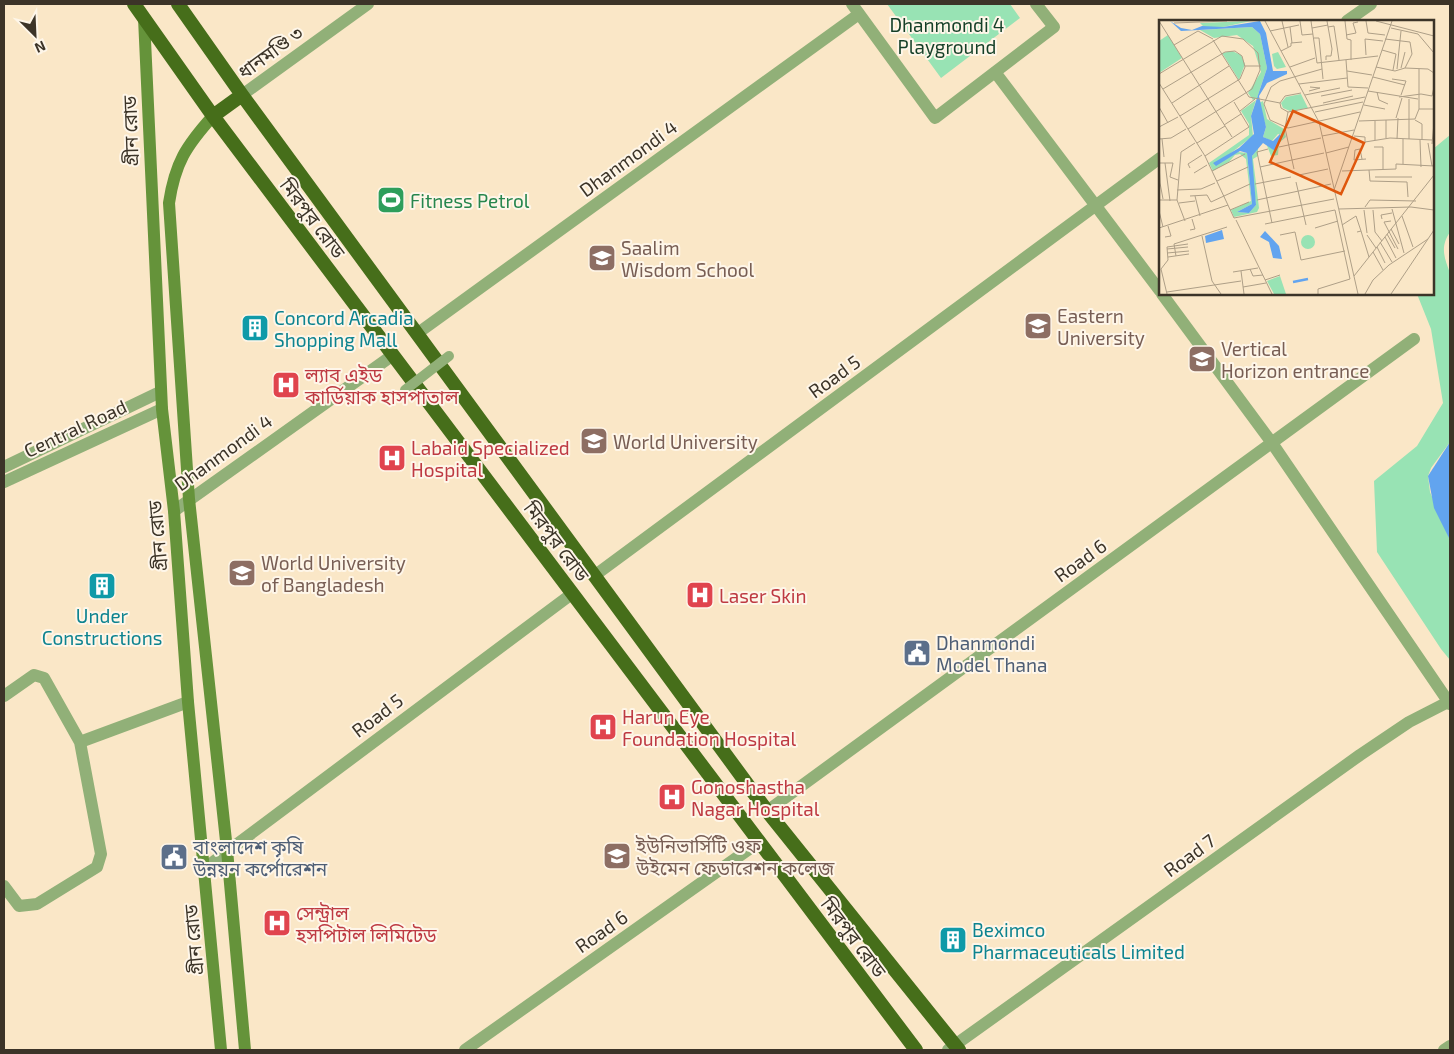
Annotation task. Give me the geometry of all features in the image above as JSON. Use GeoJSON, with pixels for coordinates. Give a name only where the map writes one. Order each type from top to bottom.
{"type":"FeatureCollection","features":[{"type":"Feature","properties":{"kind":"highway","name":"মিরপুর রোড"},"geometry":{"type":"LineString","coordinates":[[134,4],[213,116],[393,355],[410,387],[573,593],[916,1050]]}},
{"type":"Feature","properties":{"kind":"highway","name":"মিরপুর রোড"},"geometry":{"type":"LineString","coordinates":[[178,4],[242,95],[418,333],[445,360],[594,576],[767,811],[954,1049]]}},
{"type":"Feature","properties":{"kind":"highway"},"geometry":{"type":"LineString","coordinates":[[213,116],[242,95]]}},
{"type":"Feature","properties":{"kind":"main road","name":"গ্রীন রোড"},"geometry":{"type":"LineString","coordinates":[[144,18],[160,392],[174,511],[188,702],[222,1050]]}},
{"type":"Feature","properties":{"kind":"main road","name":"গ্রীন রোড"},"geometry":{"type":"LineString","coordinates":[[213,116],[181,158],[173,177],[169,203],[189,499],[227,850],[245,1050]]}},
{"type":"Feature","properties":{"kind":"street","name":"ধানমণ্ডি ৩"},"geometry":{"type":"LineString","coordinates":[[242,95],[368,4]]}},
{"type":"Feature","properties":{"kind":"street"},"geometry":{"type":"LineString","coordinates":[[856,9],[935,118],[1054,27],[1036,4]]}},
{"type":"Feature","properties":{"kind":"street"},"geometry":{"type":"LineString","coordinates":[[1348,20],[1371,4]]}},
{"type":"Feature","properties":{"kind":"street","name":"Dhanmondi 4"},"geometry":{"type":"LineString","coordinates":[[418,333],[856,9]]}},
{"type":"Feature","properties":{"kind":"street"},"geometry":{"type":"LineString","coordinates":[[995,72],[1159,290]]}},
{"type":"Feature","properties":{"kind":"street","name":"Road 5"},"geometry":{"type":"LineString","coordinates":[[594,576],[1159,159]]}},
{"type":"Feature","properties":{"kind":"street"},"geometry":{"type":"LineString","coordinates":[[1162,295],[1272,443],[1450,702]]}},
{"type":"Feature","properties":{"kind":"street","name":"Road 6"},"geometry":{"type":"LineString","coordinates":[[767,811],[1414,339]]}},
{"type":"Feature","properties":{"kind":"street","name":"Dhanmondi 4"},"geometry":{"type":"LineString","coordinates":[[174,511],[393,355]]}},
{"type":"Feature","properties":{"kind":"street"},"geometry":{"type":"LineString","coordinates":[[410,387],[445,360]]}},
{"type":"Feature","properties":{"kind":"street"},"geometry":{"type":"LineString","coordinates":[[4,467],[160,392]]}},
{"type":"Feature","properties":{"kind":"street","name":"Central Road"},"geometry":{"type":"LineString","coordinates":[[4,482],[162,409]]}},
{"type":"Feature","properties":{"kind":"street","name":"Road 5"},"geometry":{"type":"LineString","coordinates":[[205,868],[573,593]]}},
{"type":"Feature","properties":{"kind":"street"},"geometry":{"type":"LineString","coordinates":[[4,696],[34,675],[40,675],[44,678],[80,742],[101,854],[97,867],[37,904],[19,906],[4,886]]}},
{"type":"Feature","properties":{"kind":"street"},"geometry":{"type":"LineString","coordinates":[[80,742],[188,702]]}},
{"type":"Feature","properties":{"kind":"street","name":"Road 7"},"geometry":{"type":"LineString","coordinates":[[954,1049],[1360,755],[1409,722],[1450,702]]}},
{"type":"Feature","properties":{"kind":"street","name":"Road 6"},"geometry":{"type":"LineString","coordinates":[[465,1050],[759,842]]}},
{"type":"Feature","properties":{"kind":"street"},"geometry":{"type":"LineString","coordinates":[[1444,1050],[1450,1046]]}},
{"type":"Feature","properties":{"kind":"green space","name":"Dhanmondi 4 Playground"},"geometry":{"type":"Polygon","coordinates":[[[887,4],[1010,4],[1020,18],[941,78],[887,4]]]}},
{"type":"Feature","properties":{"kind":"green space"},"geometry":{"type":"Polygon","coordinates":[[[1450,135],[1450,232],[1445,242],[1444,252],[1450,273],[1450,442],[1431,468],[1428,476],[1430,492],[1450,540],[1450,660],[1377,552],[1374,481],[1417,446],[1443,403],[1431,329],[1417,295],[1434,295],[1434,148],[1450,135]]]}},
{"type":"Feature","properties":{"kind":"water"},"geometry":{"type":"Polygon","coordinates":[[[1450,442],[1450,540],[1434,508],[1428,476],[1450,442]]]}},
{"type":"Feature","properties":{"kind":"place","name":"Fitness Petrol"},"geometry":{"type":"Point","coordinates":[391,200]}},
{"type":"Feature","properties":{"kind":"place","name":"Saalim Wisdom School"},"geometry":{"type":"Point","coordinates":[602,258]}},
{"type":"Feature","properties":{"kind":"place","name":"Eastern University"},"geometry":{"type":"Point","coordinates":[1038,326]}},
{"type":"Feature","properties":{"kind":"place","name":"Concord Arcadia Shopping Mall"},"geometry":{"type":"Point","coordinates":[255,328]}},
{"type":"Feature","properties":{"kind":"place","name":"Vertical Horizon entrance"},"geometry":{"type":"Point","coordinates":[1202,359]}},
{"type":"Feature","properties":{"kind":"place","name":"ল্যাব এইড কার্ডিয়াক হাসপাতাল"},"geometry":{"type":"Point","coordinates":[286,385]}},
{"type":"Feature","properties":{"kind":"place","name":"World University"},"geometry":{"type":"Point","coordinates":[594,441]}},
{"type":"Feature","properties":{"kind":"place","name":"Labaid Specialized Hospital"},"geometry":{"type":"Point","coordinates":[392,458]}},
{"type":"Feature","properties":{"kind":"place","name":"World University of Bangladesh"},"geometry":{"type":"Point","coordinates":[242,573]}},
{"type":"Feature","properties":{"kind":"place","name":"Under Constructions"},"geometry":{"type":"Point","coordinates":[102,586]}},
{"type":"Feature","properties":{"kind":"place","name":"Laser Skin"},"geometry":{"type":"Point","coordinates":[700,595]}},
{"type":"Feature","properties":{"kind":"place","name":"Dhanmondi Model Thana"},"geometry":{"type":"Point","coordinates":[917,653]}},
{"type":"Feature","properties":{"kind":"place","name":"Harun Eye Foundation Hospital"},"geometry":{"type":"Point","coordinates":[603,727]}},
{"type":"Feature","properties":{"kind":"place","name":"Gonoshastha Nagar Hospital"},"geometry":{"type":"Point","coordinates":[672,797]}},
{"type":"Feature","properties":{"kind":"place","name":"ইউনিভার্সিটি ওফ উইমেন ফেডারেশন কলেজ"},"geometry":{"type":"Point","coordinates":[617,856]}},
{"type":"Feature","properties":{"kind":"place","name":"বাংলাদেশ কৃষি উন্নয়ন কর্পোরেশন"},"geometry":{"type":"Point","coordinates":[174,857]}},
{"type":"Feature","properties":{"kind":"place","name":"সেন্ট্রাল হসপিটাল লিমিটেড"},"geometry":{"type":"Point","coordinates":[277,923]}},
{"type":"Feature","properties":{"kind":"place","name":"Beximco Pharmaceuticals Limited"},"geometry":{"type":"Point","coordinates":[953,940]}}]}
